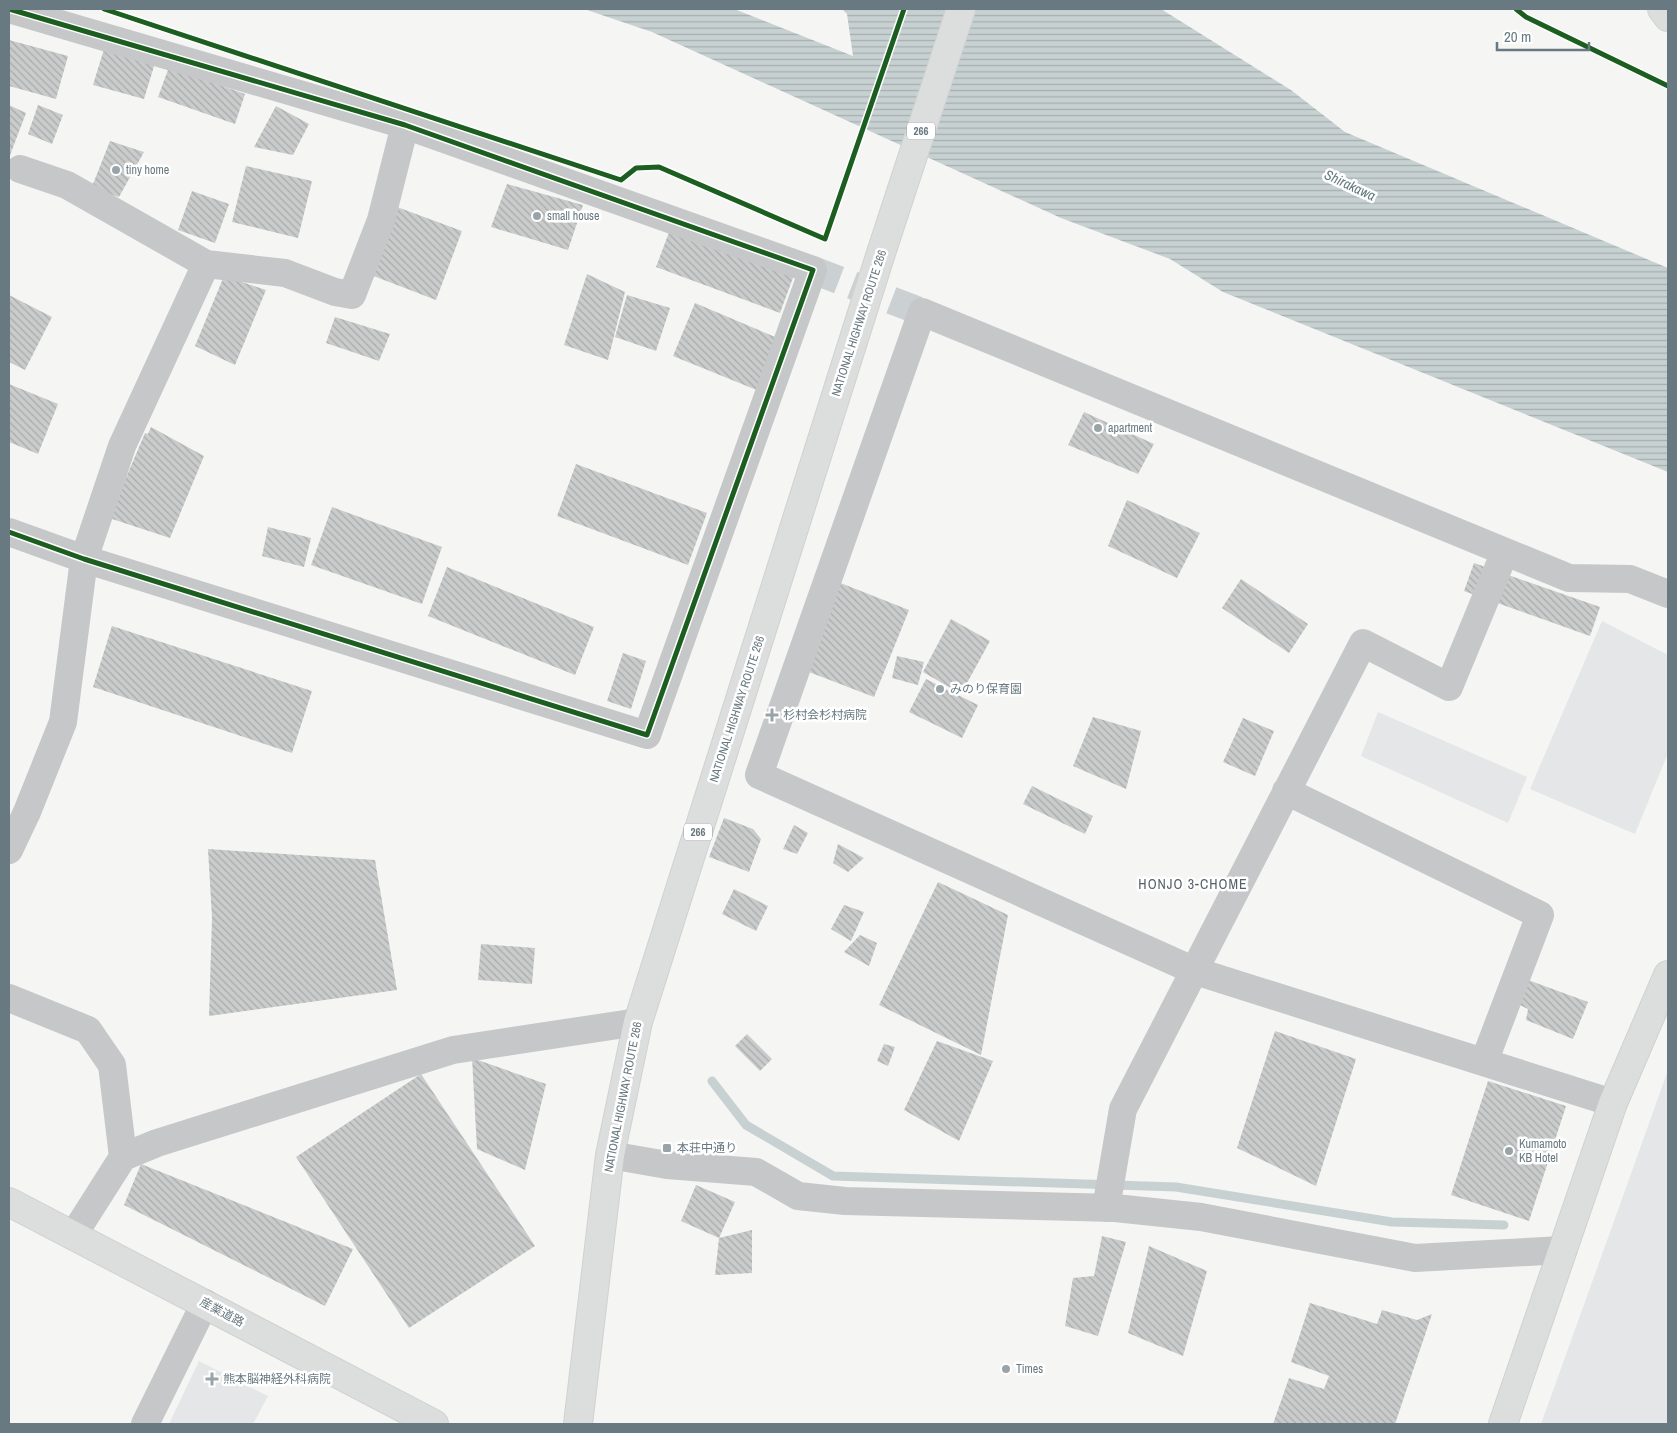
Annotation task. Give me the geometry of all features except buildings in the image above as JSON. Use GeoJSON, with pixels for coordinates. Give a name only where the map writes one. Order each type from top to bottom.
{"type":"FeatureCollection","features":[{"type":"Feature","properties":{"kind":"main road","name":"NATIONAL HIGHWAY ROUTE 266"},"geometry":{"type":"LineString","coordinates":[[578,1424],[610,1155],[638,1022],[880,253],[961,9]]}},
{"type":"Feature","properties":{"kind":"main road"},"geometry":{"type":"LineString","coordinates":[[1662,9],[1668,17]]}},
{"type":"Feature","properties":{"kind":"main road"},"geometry":{"type":"LineString","coordinates":[[1503,1424],[1613,1103],[1668,975]]}},
{"type":"Feature","properties":{"kind":"main road","name":"産業道路"},"geometry":{"type":"LineString","coordinates":[[9,1202],[74,1234],[434,1424]]}},
{"type":"Feature","properties":{"kind":"street"},"geometry":{"type":"LineString","coordinates":[[9,9],[405,125],[812,270],[647,735],[84,559],[9,532]]}},
{"type":"Feature","properties":{"kind":"street"},"geometry":{"type":"LineString","coordinates":[[20,169],[67,185],[206,264],[285,273],[335,292],[352,295],[380,220],[405,125]]}},
{"type":"Feature","properties":{"kind":"street"},"geometry":{"type":"LineString","coordinates":[[9,850],[27,812],[63,722],[84,559],[122,446],[206,264]]}},
{"type":"Feature","properties":{"kind":"street"},"geometry":{"type":"LineString","coordinates":[[1613,1103],[1195,971],[759,775],[922,312],[1504,554],[1568,578],[1630,578],[1668,594]]}},
{"type":"Feature","properties":{"kind":"street"},"geometry":{"type":"LineString","coordinates":[[1106,1208],[1122,1109],[1363,643],[1449,687],[1504,554]]}},
{"type":"Feature","properties":{"kind":"street"},"geometry":{"type":"LineString","coordinates":[[1286,791],[1540,915],[1484,1062]]}},
{"type":"Feature","properties":{"kind":"street"},"geometry":{"type":"LineString","coordinates":[[9,998],[88,1030],[112,1066],[123,1157]]}},
{"type":"Feature","properties":{"kind":"street"},"geometry":{"type":"LineString","coordinates":[[74,1234],[123,1157],[156,1143],[454,1050],[638,1022]]}},
{"type":"Feature","properties":{"kind":"street"},"geometry":{"type":"LineString","coordinates":[[610,1155],[667,1165],[756,1172],[798,1196],[845,1200],[1106,1208],[1201,1217],[1415,1258],[1563,1250]]}},
{"type":"Feature","properties":{"kind":"street"},"geometry":{"type":"LineString","coordinates":[[145,1424],[205,1304]]}},
{"type":"Feature","properties":{"kind":"shaded area"},"geometry":{"type":"Polygon","coordinates":[[[1602,621],[1668,655],[1668,753],[1635,834],[1530,789],[1602,621]]]}},
{"type":"Feature","properties":{"kind":"shaded area"},"geometry":{"type":"Polygon","coordinates":[[[1378,712],[1527,777],[1508,823],[1361,756],[1378,712]]]}},
{"type":"Feature","properties":{"kind":"shaded area"},"geometry":{"type":"Polygon","coordinates":[[[1668,1070],[1668,1424],[1541,1424],[1618,1210],[1668,1070]]]}},
{"type":"Feature","properties":{"kind":"shaded area","name":"熊本脳神経外科病院"},"geometry":{"type":"Polygon","coordinates":[[[199,1361],[268,1396],[253,1424],[169,1424],[199,1361]]]}},
{"type":"Feature","properties":{"kind":"water","name":"Shirakawa"},"geometry":{"type":"Polygon","coordinates":[[[584,9],[734,9],[853,56],[847,14],[842,9],[1161,9],[1291,90],[1345,132],[1668,268],[1668,472],[1223,292],[1170,259],[1061,218],[652,32],[584,9]]]}},
{"type":"Feature","properties":{"kind":"waterway"},"geometry":{"type":"LineString","coordinates":[[712,1081],[746,1125],[833,1176],[1176,1187],[1392,1222],[1504,1225]]}},
{"type":"Feature","properties":{"kind":"tunnel"},"geometry":{"type":"LineString","coordinates":[[813,270],[922,312]]}},
{"type":"Feature","properties":{"kind":"cycle path"},"geometry":{"type":"LineString","coordinates":[[9,9],[405,125],[813,270],[647,735],[84,559],[9,532]]}},
{"type":"Feature","properties":{"kind":"cycle path"},"geometry":{"type":"LineString","coordinates":[[104,9],[621,180],[636,168],[659,167],[825,239],[904,9]]}},
{"type":"Feature","properties":{"kind":"cycle path"},"geometry":{"type":"LineString","coordinates":[[1516,9],[1526,17],[1668,86]]}},
{"type":"Feature","properties":{"kind":"place","name":"tiny home"},"geometry":{"type":"Point","coordinates":[116,170]}},
{"type":"Feature","properties":{"kind":"place","name":"small house"},"geometry":{"type":"Point","coordinates":[537,216]}},
{"type":"Feature","properties":{"kind":"place","name":"apartment"},"geometry":{"type":"Point","coordinates":[1098,428]}},
{"type":"Feature","properties":{"kind":"place","name":"みのり保育園"},"geometry":{"type":"Point","coordinates":[940,689]}},
{"type":"Feature","properties":{"kind":"place","name":"杉村会杉村病院"},"geometry":{"type":"Point","coordinates":[772,715]}},
{"type":"Feature","properties":{"kind":"place","name":"本荘中通り"},"geometry":{"type":"Point","coordinates":[667,1148]}},
{"type":"Feature","properties":{"kind":"place","name":"Kumamoto KB Hotel"},"geometry":{"type":"Point","coordinates":[1509,1151]}},
{"type":"Feature","properties":{"kind":"place","name":"Times"},"geometry":{"type":"Point","coordinates":[1006,1369]}},
{"type":"Feature","properties":{"kind":"place","name":"熊本脳神経外科病院"},"geometry":{"type":"Point","coordinates":[212,1379]}},
{"type":"Feature","properties":{"kind":"district","name":"HONJO 3-CHOME"},"geometry":{"type":"Point","coordinates":[1193,884]}}]}
